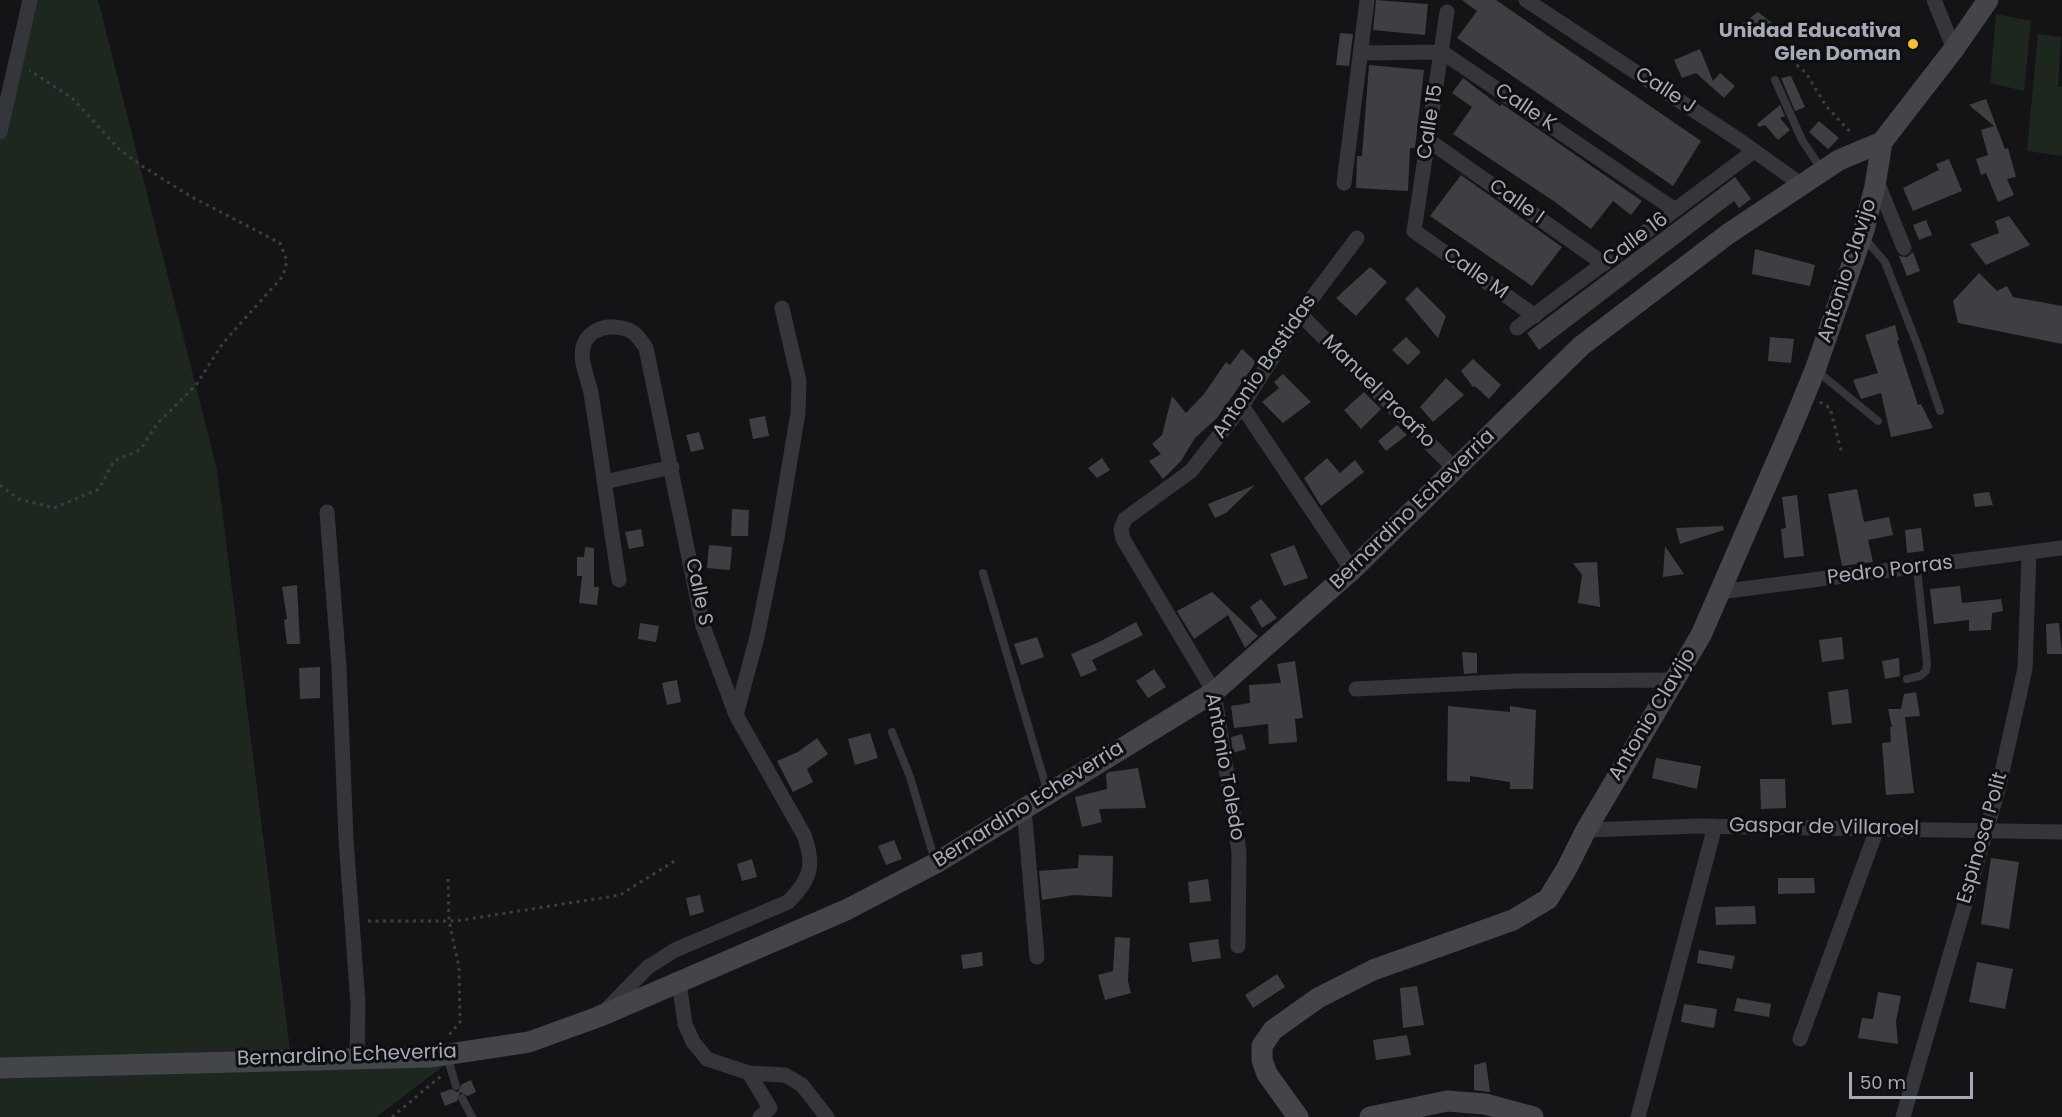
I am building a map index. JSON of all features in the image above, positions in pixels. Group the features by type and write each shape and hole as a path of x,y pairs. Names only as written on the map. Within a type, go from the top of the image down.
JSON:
{"street":[{"path":"0,132 30,0"},
{"name":"Calle J","path":"1526,0 1802,185"},
{"path":"1935,0 1954,49"},
{"path":"1874,146 1954,49 1988,0"},
{"path":"1344,183 1367,1"},
{"name":"Calle 15","path":"1414,231 1447,12"},
{"path":"1361,53 1442,52"},
{"name":"Calle K","path":"1442,52 1675,210"},
{"name":"Calle I","path":"1428,140 1604,264"},
{"name":"Bernardino Echeverria","path":"0,1068 442,1059 529,1042 598,1017 846,910 936,864 1214,692 1352,570 1581,346 1728,234 1839,160 1874,146"},
{"name":"Antonio Clavijo","path":"1298,1117 1267,1074 1262,1060 1262,1046 1274,1030 1318,998 1373,970 1513,920 1548,899 1567,868 1586,830 1701,635 1806,393 1862,235 1876,179 1874,146"},
{"name":"Calle 16","path":"1517,328 1754,151"},
{"path":"1876,179 1904,248"},
{"name":"Calle M","path":"1414,231 1535,316"},
{"name":"Antonio Bastidas","path":"1123,539 1121,529 1125,519 1191,471 1242,406 1300,314 1357,238"},
{"path":"736,715 757,637 777,538 798,413 799,381 782,308"},
{"name":"Manuel Proaño","path":"1300,314 1456,470"},
{"name":"Calle S","path":"598,1017 648,967 675,950 788,902 801,889 810,872 811,854 804,835 736,715 704,626 646,348 636,332 626,327 609,327 593,332 584,343 582,357 591,392 619,580"},
{"path":"1242,406 1352,570"},
{"path":"604,482 672,467"},
{"path":"327,512 339,667 351,921 358,1004 357,1059"},
{"name":"Antonio Toledo","path":"1123,539 1214,692 1239,851 1238,946"},
{"name":"Pedro Porras","path":"1719,592 2062,548"},
{"name":"Espinosa Polit","path":"1903,1117 1998,790 2025,669 2029,553"},
{"path":"1356,689 1515,681 1674,681"},
{"path":"1024,808 1037,957"},
{"path":"1638,1117 1715,826"},
{"name":"Gaspar de Villaroel","path":"1586,830 1715,826 2062,832"},
{"path":"1800,1039 1877,829"},
{"path":"679,982 685,1024 693,1042 707,1059 749,1073 784,1075 802,1085 827,1117"},
{"path":"749,1073 770,1114"},
{"path":"1370,1117 1447,1101 1485,1104 1533,1117"}],"lane":[{"path":"1774,80 1802,140 1823,171"},
{"path":"1862,235 1885,262 1923,359 1940,411"},
{"path":"1815,370 1878,421"},
{"path":"1907,679 1920,676 1926,671 1927,664 1917,568"},
{"path":"982,573 1048,793"},
{"path":"892,732 910,777 936,864"},
{"path":"442,1059 456,1086"},
{"path":"462,1098 472,1117"}],"path":[{"path":"1791,60 1806,73 1826,106 1874,146"},
{"path":"0,485 19,499 54,508 99,489 114,461 140,450 157,424 196,385 223,343 283,276 287,261 280,243 190,196 142,166 120,150 72,98 17,62"},
{"path":"1806,393 1830,408 1842,454"},
{"path":"351,921 449,921 620,895 676,860"},
{"path":"392,1117 442,1059 460,1022 459,967 449,921 448,879"}],"shaded area":[{"path":"28,0 98,0 217,470 291,1058 458,1055 376,1117 0,1117 0,129"},
{"path":"1996,14 2031,21 2024,91 1990,83"},
{"path":"2038,34 2061,37 2058,86 2062,87 2062,156 2027,151"}],"building":[{"path":"1376,0 1428,4 1425,35 1373,30"},
{"path":"1462,0 1496,0 1701,141 1673,186 1457,38 1477,11"},
{"path":"1758,12 1772,23 1755,39 1739,26"},
{"path":"1340,33 1353,34 1349,66 1336,65"},
{"path":"1700,49 1713,81 1720,73 1735,86 1724,98 1696,73 1682,78 1674,60"},
{"path":"1369,65 1424,70 1415,148 1410,148 1408,191 1356,188 1357,156 1362,156"},
{"path":"1791,76 1805,107 1795,111 1781,78"},
{"path":"1463,78 1500,106 1502,104 1642,201 1631,215 1613,201 1591,229 1555,202 1453,134 1472,107 1452,93"},
{"path":"1986,99 2005,149 2008,148 2016,177 2007,179 2014,195 1998,202 1986,173 1981,175 1976,159 1988,155 1981,130 1994,126 1969,105"},
{"path":"1780,105 1785,116 1780,118 1790,130 1778,140 1765,125 1759,127 1757,124"},
{"path":"1819,121 1839,138 1828,149 1809,132"},
{"path":"1949,159 1962,191 1913,211 1903,188 1939,170 1936,164"},
{"path":"1461,175 1562,247 1532,286 1430,216"},
{"path":"1735,177 1751,199 1739,208 1734,201 1539,350 1527,333"},
{"path":"2009,216 2030,245 1986,265 1970,244 1999,233 1995,221"},
{"path":"1926,220 1932,235 1919,240 1913,225"},
{"path":"1755,249 1815,265 1810,286 1752,274"},
{"path":"1913,252 1920,271 1907,276 1899,256 1907,257"},
{"path":"1370,267 1387,282 1356,316 1336,298"},
{"path":"1979,273 1997,291 2007,286 2013,297 2062,306 2062,344 1958,323 1953,301"},
{"path":"1417,287 1446,316 1438,338 1405,299"},
{"path":"1895,325 1899,340 1897,341 1918,405 1921,404 1933,428 1891,437 1881,393 1861,399 1853,380 1878,373 1865,335"},
{"path":"1406,337 1421,352 1408,365 1392,350"},
{"path":"1770,337 1794,339 1791,363 1768,361"},
{"path":"1242,349 1256,362 1217,418 1195,438 1181,461 1163,479 1149,461 1161,454 1152,444 1162,435 1172,396 1186,413 1204,394 1226,362 1230,365"},
{"path":"1473,359 1501,385 1489,399 1475,386 1473,387 1461,371"},
{"path":"1283,374 1311,402 1283,423 1262,402 1279,388 1274,382"},
{"path":"1446,378 1464,395 1433,422 1420,407"},
{"path":"1364,392 1381,409 1361,429 1344,410"},
{"path":"765,416 769,436 753,439 749,419"},
{"path":"1397,425 1407,435 1386,451 1378,441"},
{"path":"699,432 704,449 691,452 686,435"},
{"path":"1102,458 1110,470 1097,478 1088,468"},
{"path":"1327,458 1340,473 1355,460 1364,472 1321,506 1304,478"},
{"path":"1255,485 1226,513 1215,518 1208,504"},
{"path":"1857,489 1864,522 1889,517 1893,535 1868,540 1873,562 1842,566 1828,494"},
{"path":"1989,492 1993,505 1975,507 1973,494"},
{"path":"1797,495 1804,556 1784,558 1781,529 1786,528 1782,497"},
{"path":"732,509 749,510 748,536 731,536"},
{"path":"1723,526 1724,530 1680,544 1676,528"},
{"path":"1921,528 1924,551 1907,553 1905,530"},
{"path":"641,529 644,546 629,549 625,532"},
{"path":"709,545 732,547 730,570 707,568"},
{"path":"1294,545 1308,578 1284,586 1270,554"},
{"path":"1665,546 1684,574 1663,577"},
{"path":"585,547 594,548 594,587 599,587 597,605 579,603 582,576 577,576 577,557 584,557"},
{"path":"1597,562 1600,607 1578,603 1582,575 1573,563"},
{"path":"297,585 300,644 287,644 284,620 287,619 282,587"},
{"path":"1960,586 1962,603 2001,599 2003,611 1992,613 1991,630 1969,631 1969,620 1934,624 1930,589"},
{"path":"1212,592 1258,636 1245,648 1228,615 1194,639 1177,611"},
{"path":"1261,599 1277,618 1262,628 1250,607"},
{"path":"1136,622 1143,635 1092,660 1097,670 1081,677 1071,654"},
{"path":"640,623 659,626 656,642 638,639"},
{"path":"2059,623 2062,654 2047,654 2046,624"},
{"path":"1037,637 1044,657 1021,665 1014,644"},
{"path":"1842,637 1844,659 1822,662 1819,640"},
{"path":"1462,652 1477,653 1477,673 1464,674"},
{"path":"1899,658 1900,676 1885,679 1882,661"},
{"path":"1295,661 1303,718 1295,719 1297,742 1269,744 1268,724 1234,728 1231,706 1250,703 1249,685 1281,683 1277,664"},
{"path":"320,667 320,698 300,699 299,668"},
{"path":"1154,669 1166,687 1148,698 1136,681"},
{"path":"677,680 681,702 667,705 662,683"},
{"path":"1848,689 1852,723 1832,725 1828,692"},
{"path":"1916,692 1920,716 1905,717 1914,793 1886,795 1882,743 1891,742 1890,727 1892,727 1888,709 1901,709 1904,694"},
{"path":"1448,706 1510,712 1510,706 1536,710 1533,789 1510,789 1510,782 1470,776 1470,782 1447,781"},
{"path":"870,733 878,758 855,765 848,739"},
{"path":"1242,734 1246,749 1233,753 1231,737"},
{"path":"817,738 828,754 807,769 813,782 793,792 777,761 798,752"},
{"path":"1656,758 1701,766 1697,789 1652,778"},
{"path":"1138,768 1146,808 1099,809 1102,822 1082,827 1075,797 1107,789 1106,774 1109,772"},
{"path":"1760,779 1785,779 1786,808 1761,809"},
{"path":"894,840 902,859 886,865 878,846"},
{"path":"1079,855 1113,856 1112,897 1074,895 1042,900 1039,871 1078,868"},
{"path":"1991,858 2019,862 2009,929 1981,924"},
{"path":"752,859 757,877 742,881 737,864"},
{"path":"1778,878 1814,878 1815,893 1778,894"},
{"path":"1208,879 1211,901 1190,903 1188,882"},
{"path":"700,895 704,912 690,916 686,898"},
{"path":"1755,906 1756,924 1716,925 1715,907"},
{"path":"1115,937 1130,938 1128,981 1131,993 1105,1000 1098,975 1113,971"},
{"path":"1218,939 1221,958 1192,962 1189,943"},
{"path":"1699,950 1735,956 1732,969 1697,963"},
{"path":"982,952 983,966 963,969 961,955"},
{"path":"1977,962 2013,969 2005,1009 1969,1002"},
{"path":"1277,974 1285,987 1253,1008 1245,995"},
{"path":"1417,986 1424,1025 1403,1028 1400,988"},
{"path":"1878,992 1901,996 1896,1021 1898,1044 1858,1038 1862,1018 1873,1019"},
{"path":"1737,998 1771,1004 1769,1017 1734,1011"},
{"path":"1684,1004 1717,1009 1714,1028 1681,1022"},
{"path":"1407,1035 1411,1055 1376,1060 1373,1040"},
{"path":"1486,1062 1490,1092 1474,1090 1474,1065"},
{"path":"471,1080 476,1092 468,1096 460,1092 457,1101 445,1106 440,1093 451,1089 458,1092 462,1084"}],"place":[{"name":"Unidad Educativa Glen Doman","path":"1913,44"}]}
